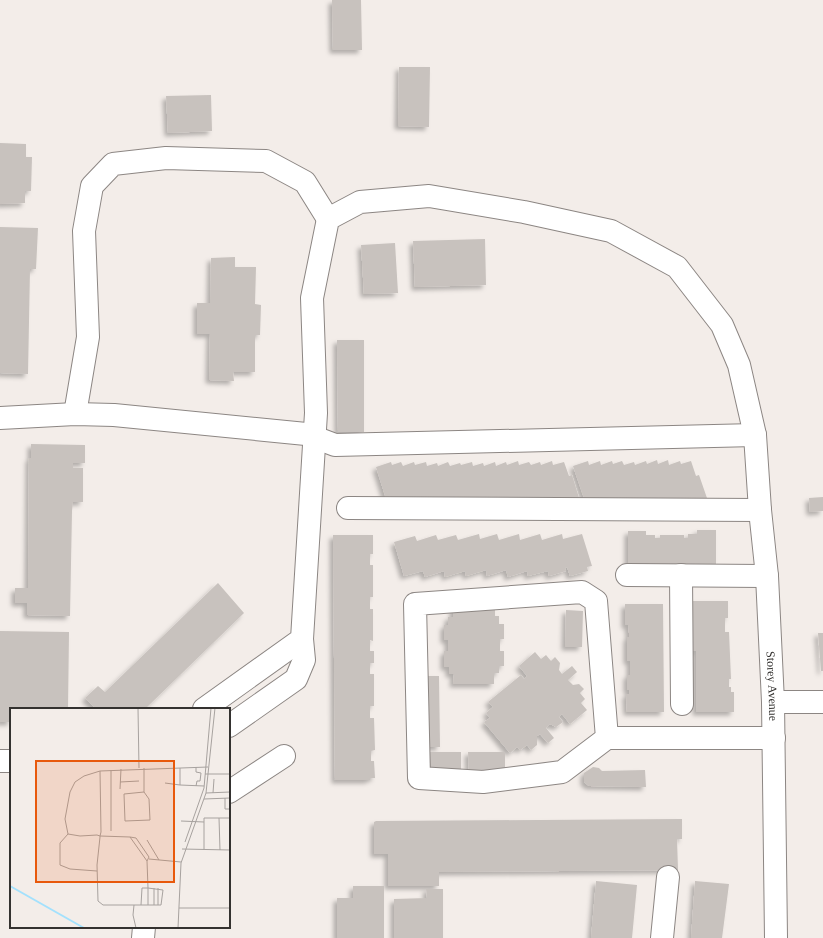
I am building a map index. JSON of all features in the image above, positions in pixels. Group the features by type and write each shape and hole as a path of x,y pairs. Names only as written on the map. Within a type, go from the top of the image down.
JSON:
{"street":[{"path":"75,414 88,338 84,231 92,186 113,164 166,158 266,161 305,182 328,219 312,298 316,413 313,437 302,639 304,660 296,679 230,725"},
{"name":"Storey Avenue","path":"328,219 360,202 429,196 524,212 611,231 678,267 722,326 739,365 755,435 760,510 767,576 773,702 776,938"},
{"path":"0,418 75,414 122,416 306,434 335,445 755,435"},
{"path":"348,508 760,510"},
{"path":"627,574 767,576"},
{"path":"681,575 682,704"},
{"path":"607,738 596,601 582,592 415,604 419,778 482,782 562,772 607,738 774,738"},
{"path":"205,708 302,639"},
{"path":"773,702 823,702"},
{"path":"230,791 284,756"},
{"path":"662,938 668,877"},
{"path":"143,938 144,928"}],"building":[{"path":"332,0 361,0 362,50 333,50"},
{"path":"399,67 430,67 429,127 398,126"},
{"path":"211,95 212,131 168,133 166,96"},
{"path":"0,143 26,144 26,157 32,157 31,191 25,191 25,203 0,204"},
{"path":"0,227 38,228 36,269 30,269 28,374 0,373"},
{"path":"485,239 486,285 415,287 413,241"},
{"path":"395,243 398,293 364,294 361,245"},
{"path":"235,257 235,267 256,267 255,304 261,305 260,335 255,335 255,372 233,372 234,381 209,380 210,334 197,334 197,303 210,303 211,258"},
{"path":"337,340 364,340 364,432 338,432"},
{"path":"31,444 85,445 85,463 73,463 73,468 83,468 83,502 73,502 70,616 27,615 27,603 15,603 15,588 28,588 29,458 31,458"},
{"path":"657,460 658,464 668,460 669,465 680,461 681,464 691,461 696,476 699,475 708,501 586,504 573,466 588,461 589,465 600,461 601,465 612,461 613,464 622,461 624,465 634,462 635,465 646,461 647,464"},
{"path":"518,461 519,465 529,462 531,465 540,462 541,465 552,461 553,465 564,462 569,476 572,475 580,501 388,505 376,467 391,462 392,465 401,462 403,466 414,462 415,465 426,462 427,466 437,463 438,466 448,462 450,466 472,462 473,466 483,463 484,466 495,462 496,466 506,462 507,465"},
{"path":"823,497 823,511 810,512 809,498"},
{"path":"697,530 716,530 716,569 628,568 628,531 646,531 646,535 655,535 655,538 660,538 660,535 684,535 684,538 688,538 688,534 697,534"},
{"path":"479,534 480,539 497,534 499,540 519,534 520,540 540,534 542,540 562,534 563,539 582,534 592,566 587,567 588,571 570,576 567,567 565,568 566,571 549,576 548,571 528,576 527,571 508,577 506,570 487,576 486,570 466,576 465,571 445,577 444,571 425,577 423,571 404,576 394,542 415,536 417,541 436,535 438,540 456,535 458,540"},
{"path":"333,535 373,535 373,554 370,554 370,565 373,565 373,597 370,597 370,609 373,609 373,641 370,640 370,651 374,651 374,663 370,663 370,674 374,674 374,706 370,706 370,718 374,718 375,750 371,751 371,761 374,761 375,778 370,778 370,780 335,780"},
{"path":"218,583 244,613 146,708 95,708 85,698 98,686 105,692"},
{"path":"690,601 728,601 728,618 725,618 725,632 729,632 731,679 729,679 729,687 731,687 731,692 734,692 734,712 696,712 696,651 690,651"},
{"path":"625,604 663,604 664,712 627,712 626,694 629,694 629,690 627,690 627,675 630,675 630,661 627,661 627,637 629,637 629,633 628,625 625,625"},
{"path":"453,606 495,606 495,616 499,616 499,624 504,624 504,639 500,639 500,651 504,651 504,666 499,666 499,673 494,673 494,684 453,684 454,674 449,674 449,667 444,667 444,651 448,651 448,640 444,640 444,625 448,625 448,617 453,617"},
{"path":"566,610 583,611 582,647 565,647"},
{"path":"0,631 69,632 68,708 10,708 10,722 0,722"},
{"path":"818,633 823,633 823,671 821,671"},
{"path":"535,652 541,659 546,655 551,661 555,657 560,663 559,670 562,674 572,666 577,672 568,680 573,685 579,684 584,689 580,693 585,699 581,703 587,710 570,724 562,714 559,717 563,722 556,727 550,724 546,728 554,738 548,743 540,734 537,736 537,745 531,750 527,745 520,750 517,747 510,753 484,722 490,718 486,713 493,707 488,702 521,675 524,679 527,676 519,666"},
{"path":"421,676 439,676 440,747 422,747"},
{"path":"424,752 461,752 461,772 424,772"},
{"path":"468,752 505,752 505,771 469,772"},
{"path":"593,767 599,768 602,771 645,770 646,787 589,786 584,782 584,773"},
{"path":"682,819 682,839 677,839 678,870 439,872 439,886 388,886 388,854 374,854 374,822 376,821"},
{"path":"596,881 637,885 632,938 591,938"},
{"path":"695,881 729,884 722,938 691,938"},
{"path":"353,886 384,886 384,938 337,938 337,898 353,898"},
{"path":"426,889 443,889 443,938 394,938 394,899 427,898"}]}
